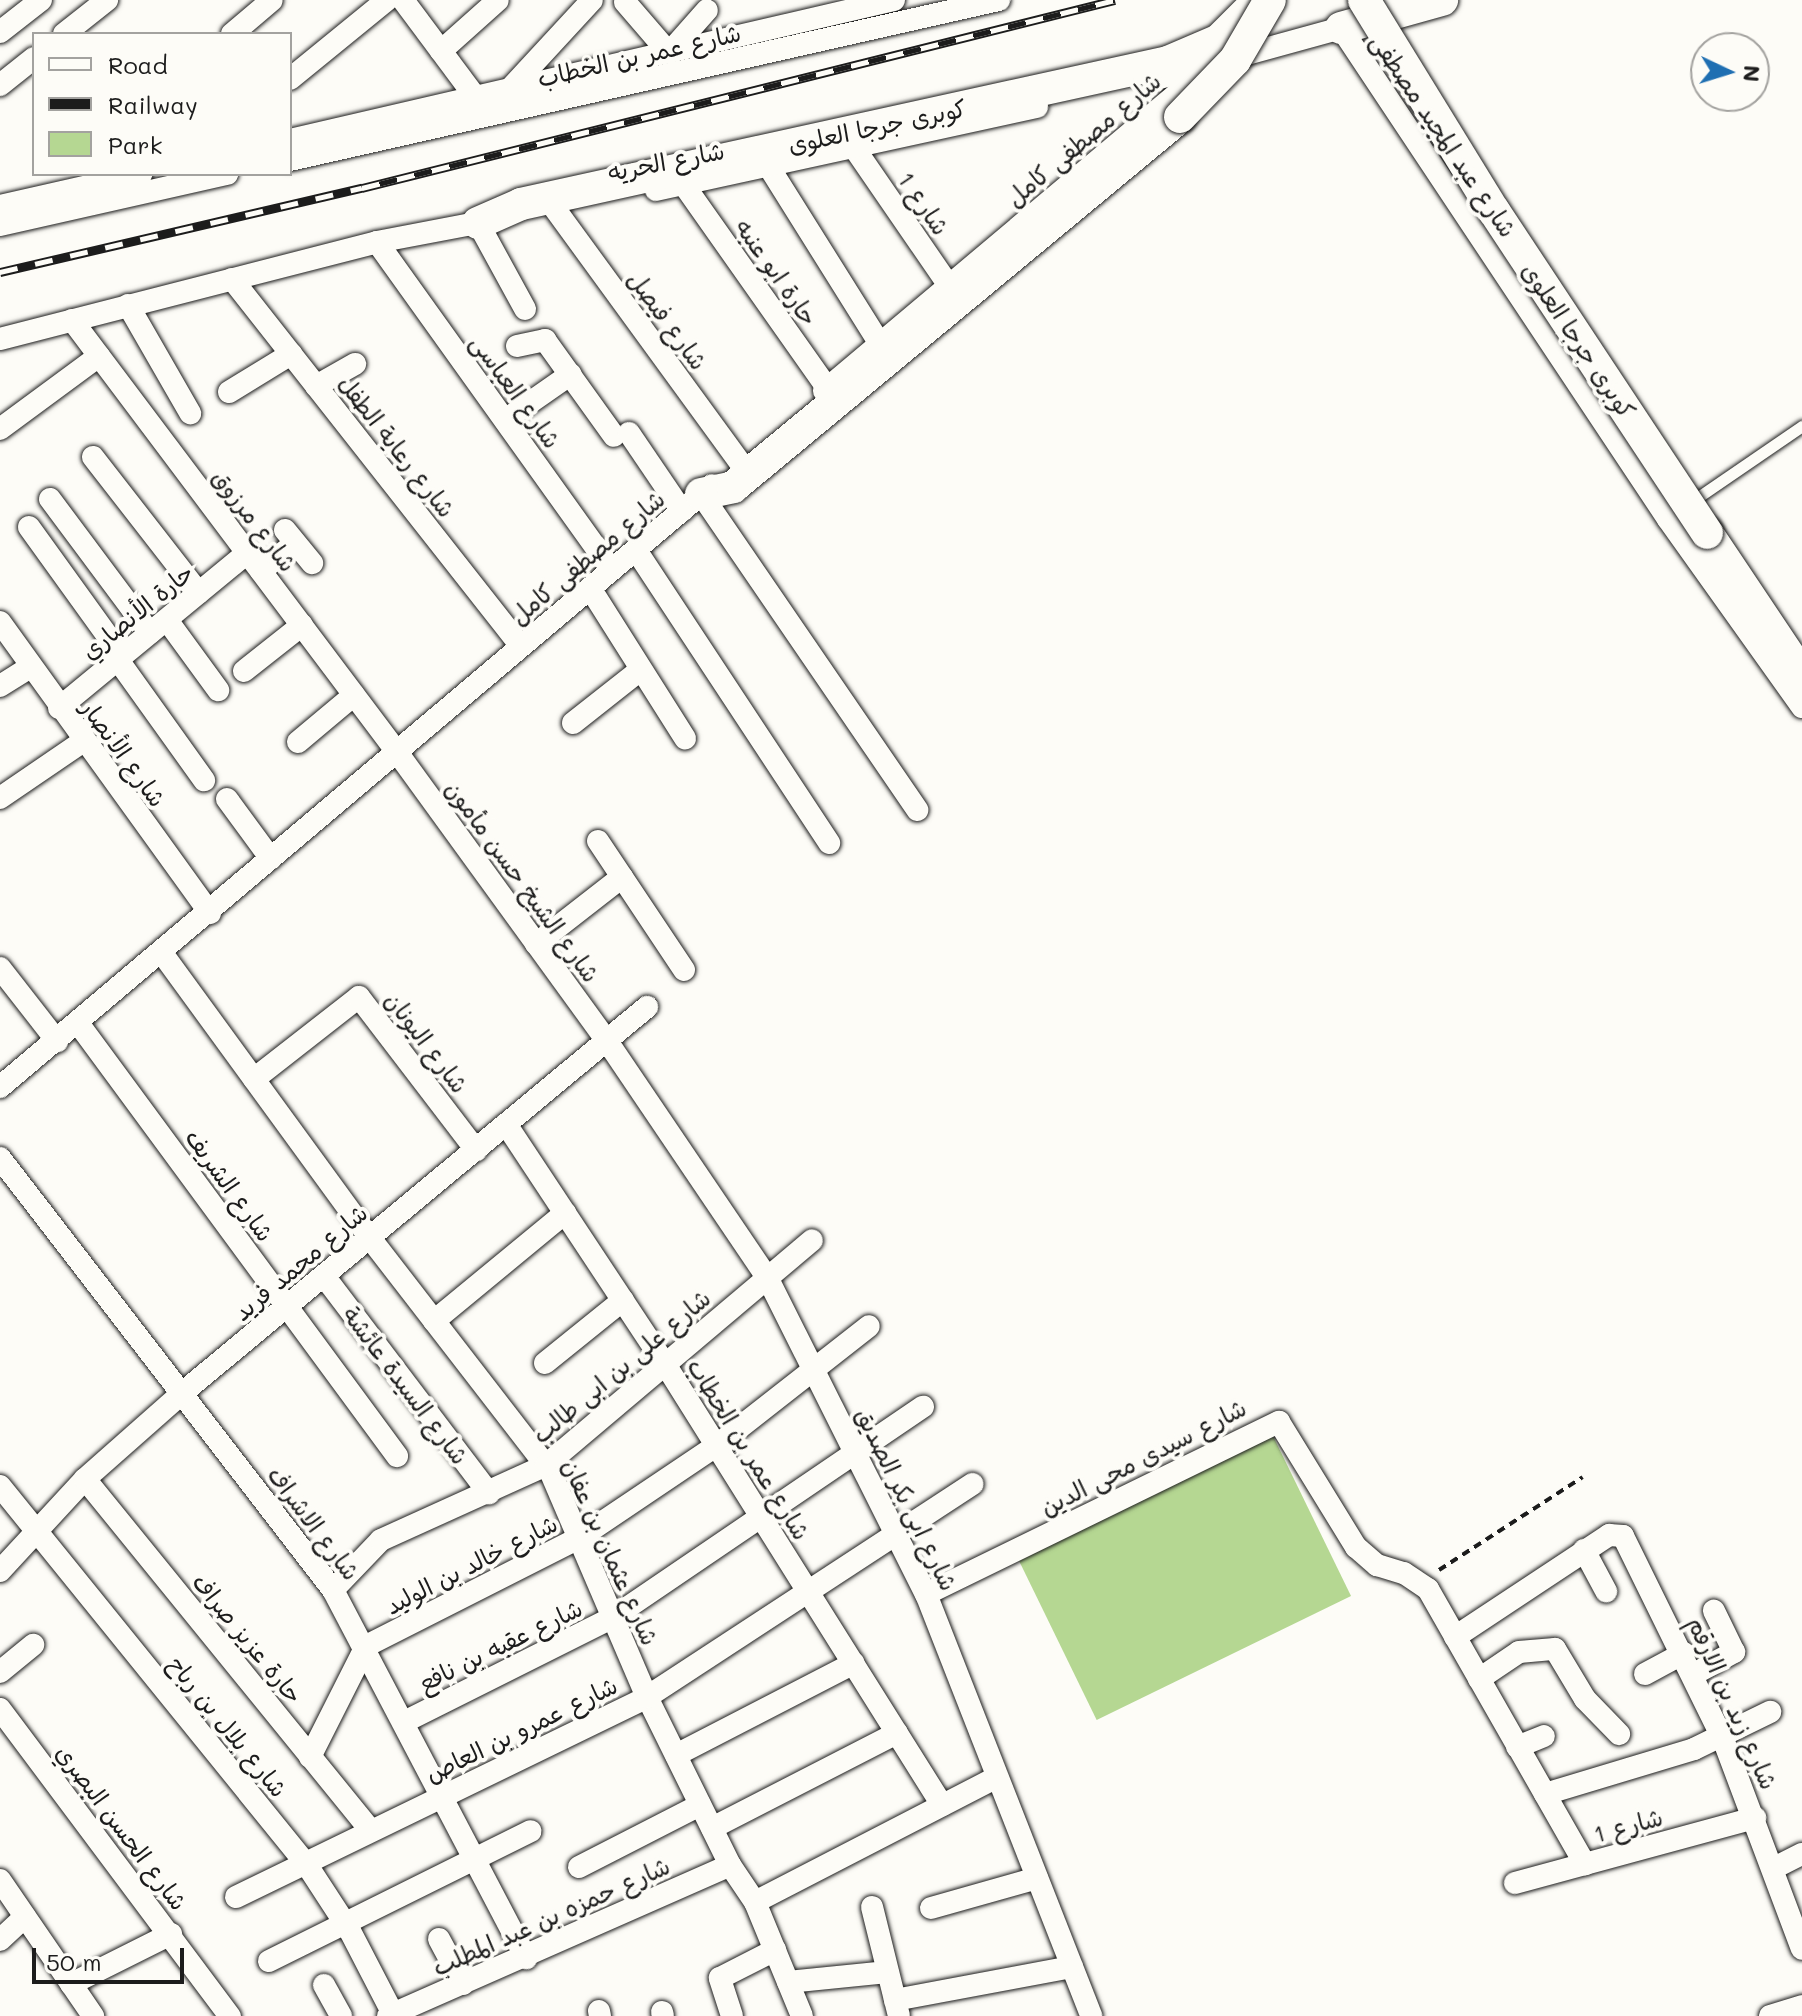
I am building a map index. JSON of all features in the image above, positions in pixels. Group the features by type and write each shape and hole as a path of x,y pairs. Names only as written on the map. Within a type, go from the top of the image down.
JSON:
{"street":[{"path":"0,32 41,0"},
{"path":"67,32 107,0"},
{"path":"234,32 272,0"},
{"path":"292,77 387,0"},
{"path":"403,0 476,98"},
{"path":"441,51 498,0"},
{"path":"509,90 592,0"},
{"name":"شارع عمر بن الخطاب","path":"292,140 894,0"},
{"name":"شارع عمر بن الخطاب","path":"292,160 999,0"},
{"name":"كوبرى جرجا العلوى","path":"478,223 521,204 1168,62 1219,40 1259,0"},
{"path":"692,502 733,487 1180,117 1235,60 1270,0"},
{"name":"كوبرى جرجا العلوى","path":"1364,0 1494,211 1802,675"},
{"path":"1341,28 1442,0"},
{"path":"625,2 669,53 707,10"},
{"name":"شارع الحريه","path":"0,339 377,242 684,185 855,149 1208,67 1341,28"},
{"name":"شارع عبد المجيد مصطفى","path":"1341,28 1668,519 1802,707"},
{"path":"0,85 32,60"},
{"name":"شارع مصطفى كامل","path":"0,1087 210,913 521,646 1208,67"},
{"name":"شارع 1","path":"855,149 949,286"},
{"path":"769,167 880,344"},
{"path":"52,194 72,176"},
{"path":"0,206 132,176"},
{"path":"0,225 218,176"},
{"name":"حارة ابو عنبه","path":"684,185 827,388"},
{"name":"شارع فيصل","path":"555,209 740,463"},
{"path":"478,223 525,309"},
{"name":"شارع العباسى","path":"377,242 612,570"},
{"name":"شارع رعاية الطفل","path":"232,279 521,646"},
{"path":"128,305 190,413"},
{"name":"شارع مرزوق","path":"72,320 397,752"},
{"path":"517,346 545,340 622,434 692,502 917,810"},
{"path":"229,392 291,354"},
{"path":"0,429 99,356"},
{"path":"316,386 355,364"},
{"path":"505,420 571,374"},
{"path":"93,457 199,593"},
{"path":"50,499 158,626 218,690"},
{"path":"577,521 595,506"},
{"path":"29,527 204,780"},
{"name":"حارة الأنصاري","path":"59,708 199,593 254,562 290,537 312,563"},
{"path":"636,550 829,843"},
{"path":"590,588 685,738"},
{"name":"شارع الأنصار","path":"0,622 82,742 210,913"},
{"path":"244,671 302,625"},
{"path":"0,686 30,667"},
{"path":"573,723 640,670"},
{"path":"298,742 354,695"},
{"path":"0,798 82,742"},
{"name":"شارع الشيخ حسن مأمون","path":"397,752 607,1041"},
{"path":"227,799 271,859"},
{"path":"598,841 684,970"},
{"path":"536,944 622,877"},
{"name":"شارع عثمان بن عفان","path":"162,953 370,1238 546,1465 647,1697 730,1865 755,1902 802,2016"},
{"path":"0,968 57,1041"},
{"name":"شارع اليونان","path":"254,1079 359,997 476,1150"},
{"name":"شارع محمد فريد","path":"0,1571 85,1479 181,1394 647,1007"},
{"name":"شارع الشريف","path":"78,1023 397,1456"},
{"name":"شارع ابى بكر الصديق","path":"607,1041 767,1277 926,1594 1091,2016"},
{"name":"شارع عمر بن الخطاب","path":"506,1124 665,1364 942,1805"},
{"name":"شارع الاشراف","path":"0,1158 333,1590 406,1721 526,1958"},
{"path":"434,1321 565,1213"},
{"name":"شارع على بن ابى طالب","path":"333,1590 381,1540 546,1465 812,1240"},
{"name":"شارع السيدة عائشة","path":"324,1276 489,1493"},
{"path":"545,1363 623,1300"},
{"name":"شارع خالد بن الوليد","path":"366,1646 579,1538 716,1446 869,1326"},
{"name":"شارع عقبه بن نافع","path":"406,1721 612,1618 923,1407"},
{"name":"شارع سيدى محى الدين","path":"926,1594 1274,1421 1287,1428 1356,1547 1377,1565 1420,1582"},
{"name":"حارة عزيز صراف","path":"85,1479 370,1830"},
{"name":"شارع عمرو بن العاص","path":"236,1897 647,1697 973,1484"},
{"name":"شارع بلال بن رباح","path":"0,1486 305,1862 345,1923 390,2015"},
{"name":"شارع زيد بن الارقم","path":"1584,1550 1616,1533 1629,1541 1723,1739 1802,1949"},
{"path":"1455,1637 1584,1550 1606,1591"},
{"path":"1420,1582 1455,1637 1585,1864"},
{"path":"1694,1674 1734,1652 1714,1611"},
{"path":"0,1672 33,1645"},
{"path":"310,1757 366,1646"},
{"path":"1479,1679 1519,1652 1533,1655 1552,1648 1585,1699 1619,1734"},
{"path":"1645,1674 1684,1653"},
{"path":"676,1755 854,1663"},
{"name":"شارع الحسن البصري","path":"0,1709 230,2016"},
{"path":"1545,1794 1723,1739 1770,1712"},
{"path":"712,1828 897,1733"},
{"path":"1517,1747 1544,1736"},
{"path":"755,1902 997,1777"},
{"path":"579,1867 700,1805"},
{"name":"شارع 1","path":"1515,1883 1755,1818"},
{"path":"269,1961 531,1831"},
{"path":"1774,1868 1802,1854"},
{"name":"شارع حمزه بن عبد المطلب","path":"390,2015 526,1958 730,1865"},
{"path":"931,1908 1037,1878"},
{"path":"0,1880 93,2016"},
{"path":"872,1907 897,2008 1072,1967"},
{"path":"0,1940 25,1917"},
{"path":"71,1984 171,1934"},
{"path":"439,1939 463,1984"},
{"path":"732,2016 720,1978 775,1950"},
{"path":"788,1982 888,1972"},
{"path":"324,1985 341,2016"},
{"path":"1770,2016 1802,2006"}],"lane":[{"path":"1668,519 1802,426"}],"path":[{"path":"1420,1582 1583,1477"}],"green space":[{"path":"1273,1436 1351,1596 1097,1720 1019,1560"}],"railway":[{"path":"0,272 362,188 1115,0"}]}
